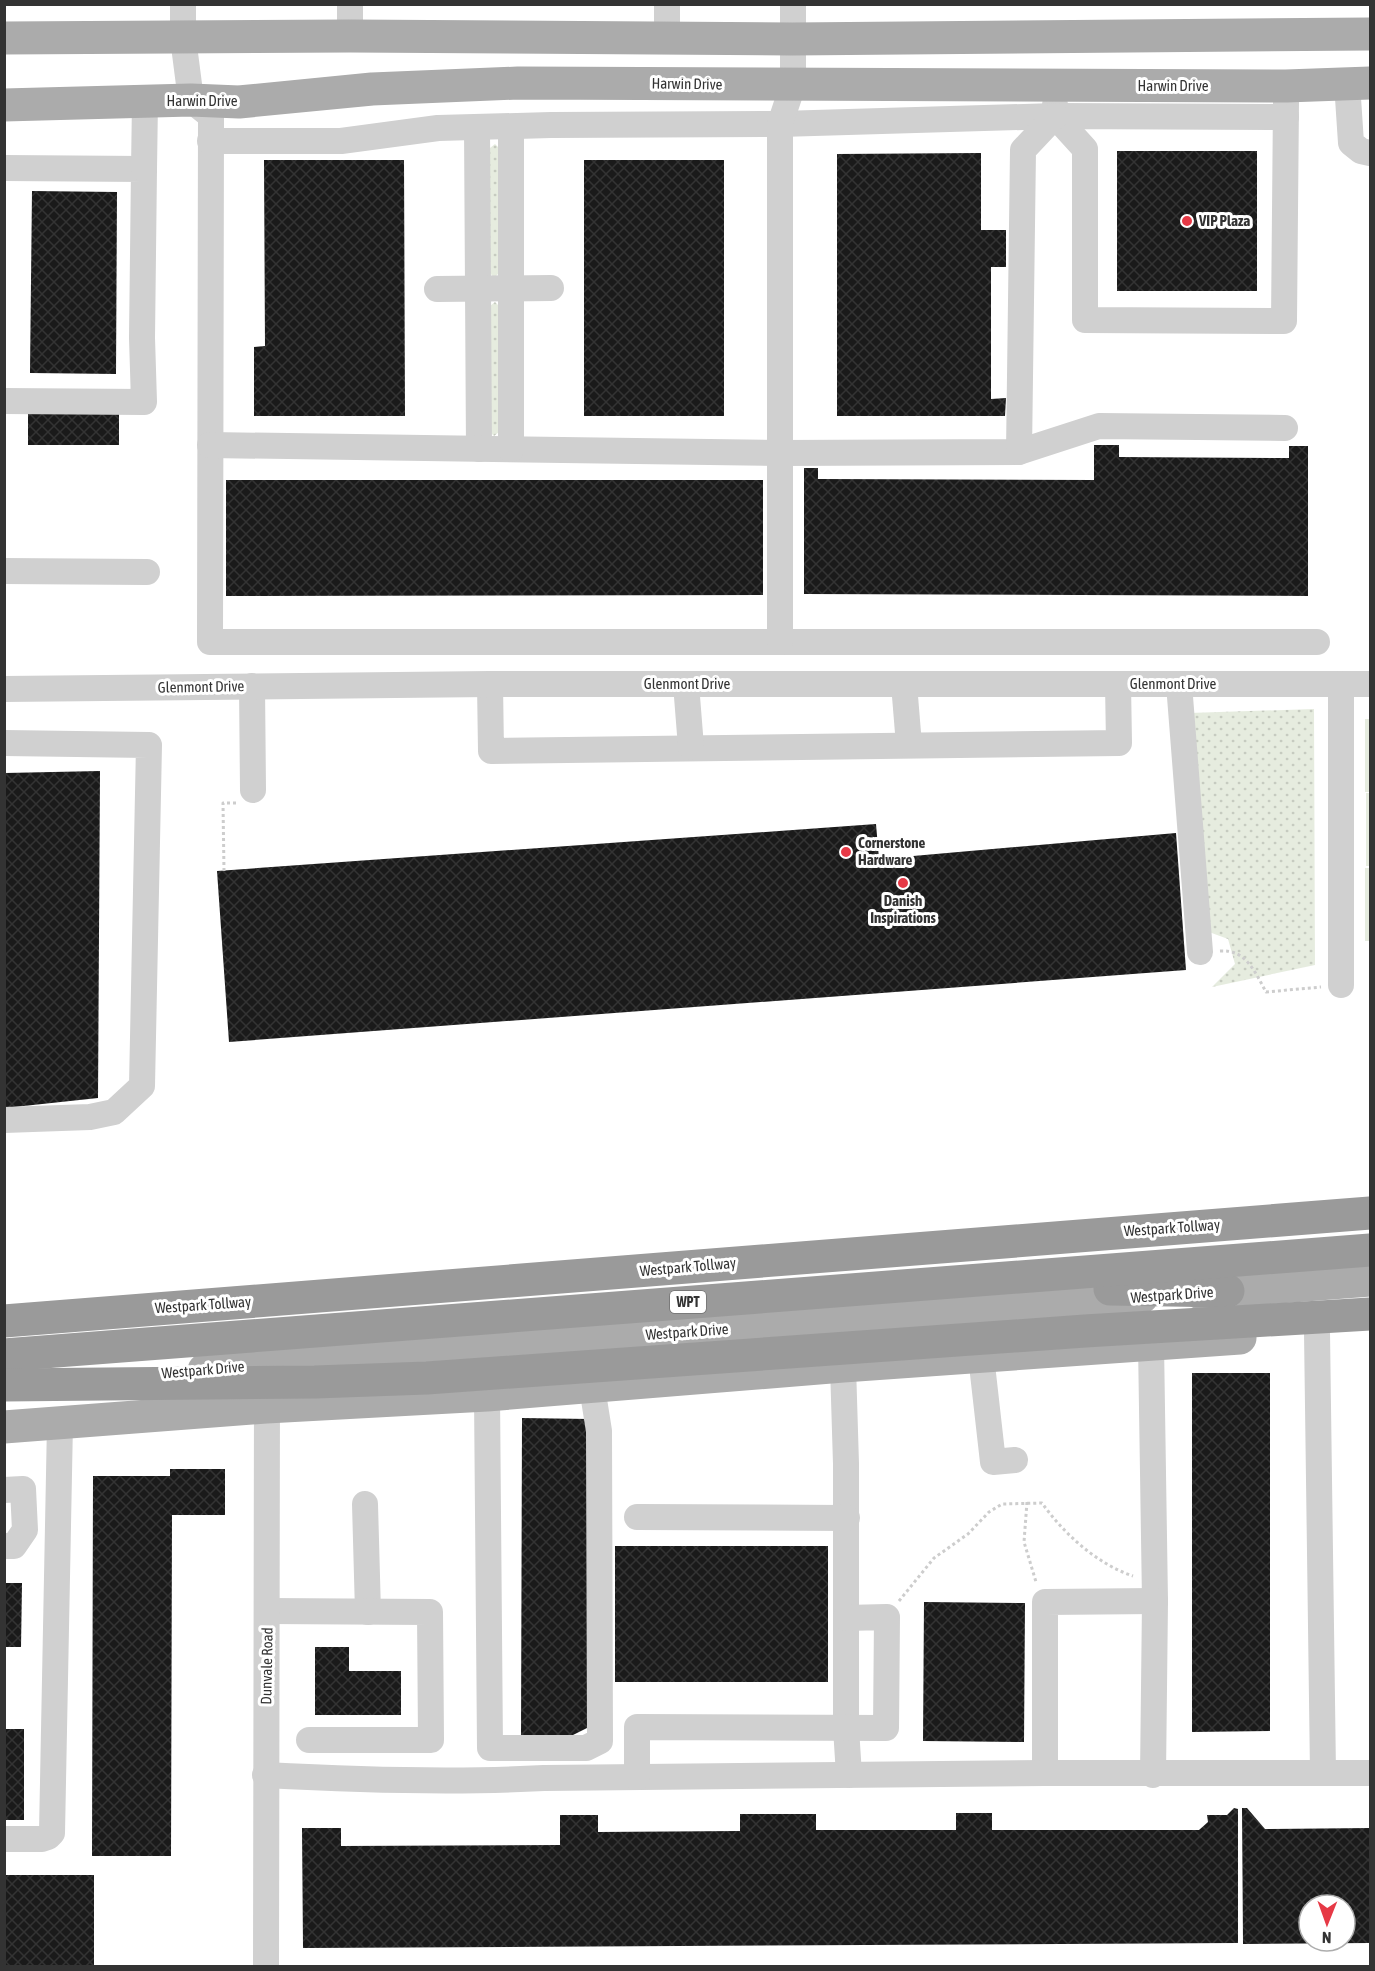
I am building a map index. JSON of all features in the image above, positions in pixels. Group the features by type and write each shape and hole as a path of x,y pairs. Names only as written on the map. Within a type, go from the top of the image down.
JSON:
{"highway":[{"name":"Westpark Tollway","path":"4,1321 527,1281 980,1242 1371,1213"},
{"name":"WPT","path":"4,1355 1371,1250"},
{"path":"527,1281 1228,1291"},
{"path":"4,1386 315,1382 427,1378 1085,1331 1371,1314"}],"main road":[{"path":"4,38 183,38 350,20 667,38 1360,34 1359,83"},
{"name":"Harwin Drive","path":"4,105 191,100 239,102 372,89 488,83 793,85 1055,101 1286,101 1359,83"},
{"name":"Westpark Drive","path":"4,1386 1371,1280"},
{"path":"4,1427 267,1407 487,1395 843,1366 1371,1328"}],"street":[{"path":"183,4 183,38 191,100 211,116 210,642 1317,642"},
{"path":"667,4 667,38"},
{"path":"780,642 780,124 793,85 793,4"},
{"path":"1359,83 1352,143 1360,151 1371,153"},
{"path":"4,401 144,402 142,338 145,101"},
{"path":"210,141 341,141 438,128 780,124 1055,101"},
{"path":"1055,101 1085,150 1085,320 1284,321 1286,101"},
{"path":"1019,452 1023,150 1055,101"},
{"path":"477,127 479,449"},
{"path":"511,127 511,449"},
{"path":"4,168 144,169"},
{"path":"437,289 551,288"},
{"path":"210,445 780,453 1019,452 1099,426 1285,428"},
{"path":"4,571 147,572"},
{"path":"489,684 490,751 1119,743 1118,684"},
{"name":"Glenmont Drive","path":"4,689 489,684 1371,684"},
{"path":"686,684 691,747"},
{"path":"904,684 909,745"},
{"path":"1179,684 1200,952"},
{"path":"1341,684 1341,985"},
{"path":"252,686 253,790"},
{"path":"4,743 149,745 142,1086 114,1112 90,1117 4,1120"},
{"path":"1317,1332 1323,1773"},
{"path":"1151,1344 1155,1593 1154,1774"},
{"path":"981,1356 993,1462 1015,1460"},
{"name":"Dunvale Road","path":"266,1966 267,1365"},
{"path":"843,1366 846,1728 849,1775"},
{"path":"487,1395 490,1748 586,1748 600,1741 599,1431 592,1387"},
{"path":"4,1839 42,1839 48,1838 52,1833 60,1423"},
{"path":"4,1491 23,1489 25,1530 14,1545 4,1546"},
{"path":"365,1504 368,1612"},
{"path":"637,1517 846,1518"},
{"path":"1045,1773 1045,1602 1155,1593"},
{"path":"267,1611 430,1612 431,1740 309,1740"},
{"path":"637,1777 637,1727 886,1728 887,1617 846,1618"},
{"path":"266,1775 372,1780 482,1781 1045,1773 1371,1773"}],"path":[{"path":"224,871 223,803 253,803 253,790"},
{"path":"1200,952 1232,950 1249,963 1266,992 1341,985"},
{"path":"1027,1502 1024,1542 1036,1589 1045,1602"},
{"path":"887,1617 934,1558 968,1534 988,1512 1002,1504 1042,1503 1056,1521 1089,1552 1155,1593"}],"shaded area":[{"path":"495,144 499,148 499,273 494,278 490,273 490,148"},
{"path":"495,302 499,306 499,432 494,436 490,432 490,306"},
{"path":"1314,709 1315,965 1212,987 1235,964 1228,939 1209,932 1189,713"},
{"path":"1365,719 1370,719 1370,792 1365,792"},
{"path":"1366,793 1370,793 1370,866 1366,866"},
{"path":"1365,868 1370,868 1370,941 1365,941"}],"building":[{"name":"VIP Plaza","path":"1117,151 1257,151 1257,291 1117,291"},
{"path":"981,153 981,230 1006,230 1006,267 991,267 991,399 1006,398 1005,416 837,416 837,154"},
{"path":"264,160 404,160 405,416 254,416 254,347 265,346"},
{"path":"584,160 724,160 724,416 584,416"},
{"path":"32,191 117,192 116,374 30,373"},
{"path":"28,410 119,410 119,445 28,445"},
{"path":"1094,445 1119,445 1119,457 1289,458 1289,446 1308,446 1308,596 804,594 804,468 818,468 818,479 1094,480"},
{"path":"226,480 763,480 763,595 226,596"},
{"path":"100,771 98,1098 5,1108 5,773"},
{"path":"876,824 879,859 1176,833 1186,970 229,1042 217,871"},
{"path":"1192,1373 1270,1373 1270,1731 1192,1732"},
{"path":"522,1418 589,1419 587,1728 565,1739 521,1739"},
{"path":"170,1469 225,1469 225,1515 172,1515 171,1856 92,1856 93,1476 170,1476"},
{"path":"615,1546 828,1546 828,1682 615,1682"},
{"path":"4,1583 22,1583 21,1647 4,1647"},
{"path":"924,1602 1025,1603 1024,1742 923,1741"},
{"path":"315,1647 349,1647 349,1671 401,1671 401,1715 315,1715"},
{"path":"4,1729 24,1729 24,1820 4,1820"},
{"path":"1234,1808 1238,1809 1238,1943 303,1948 302,1828 341,1828 341,1846 560,1845 560,1815 598,1815 598,1832 740,1831 740,1814 816,1814 816,1830 956,1830 956,1813 992,1813 992,1830 1199,1830 1208,1822 1207,1815 1227,1815"},
{"path":"1242,1808 1247,1808 1265,1829 1370,1828 1370,1943 1357,1943 1357,1893 1297,1893 1297,1944 1243,1944"},
{"path":"4,1875 94,1875 94,1966 4,1966"}],"place":[{"name":"VIP Plaza","path":"1187,221"},
{"name":"Cornerstone Hardware","path":"846,852"},
{"name":"Danish Inspirations","path":"903,883"}]}
